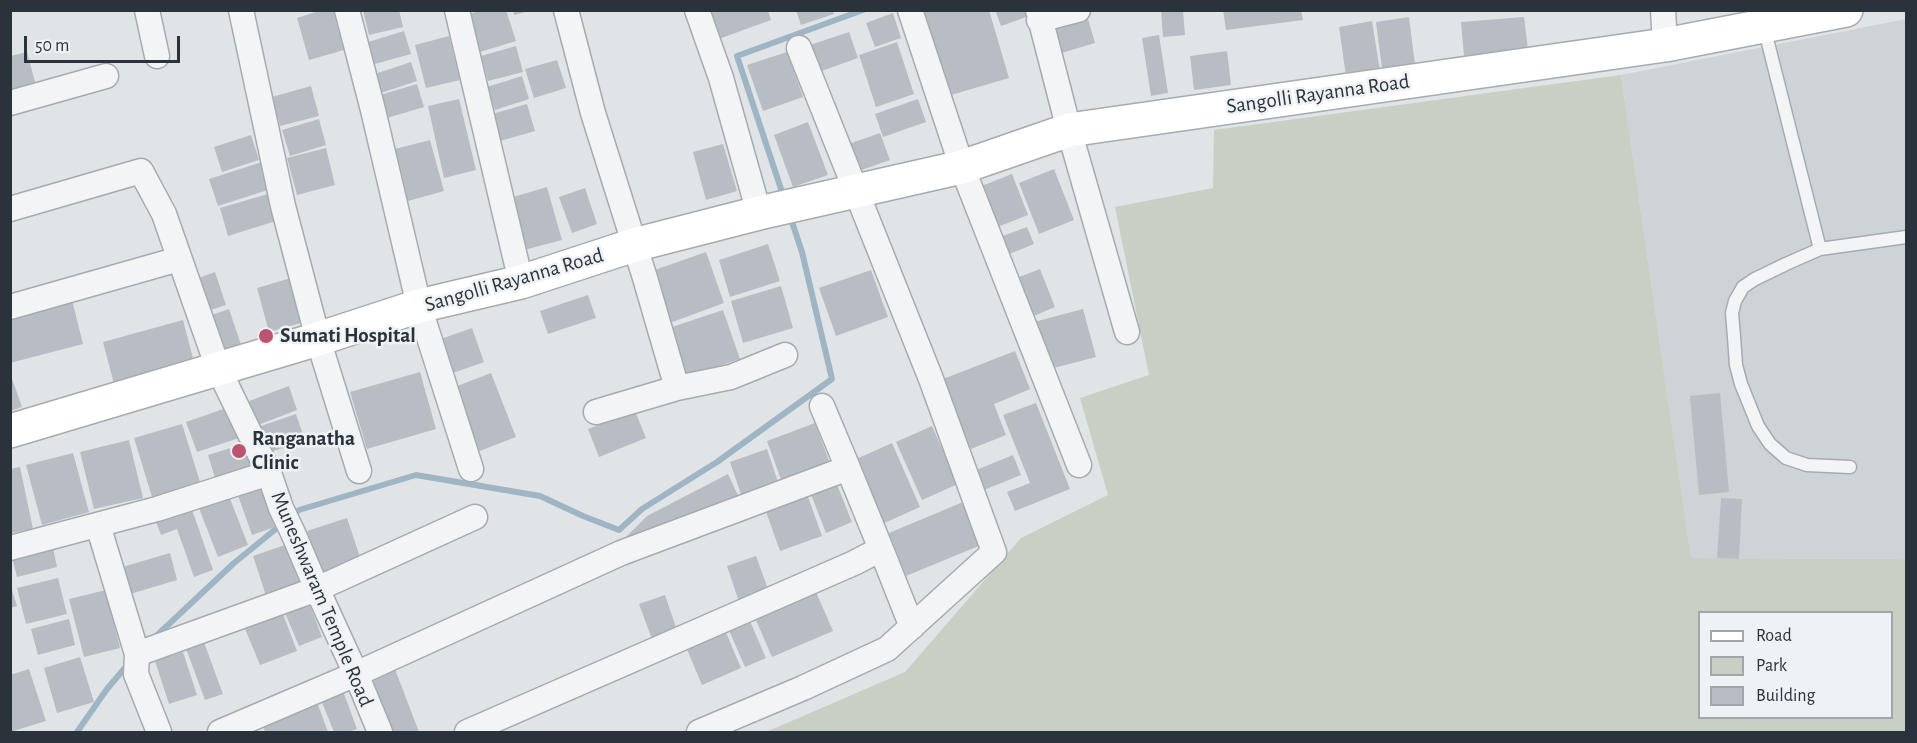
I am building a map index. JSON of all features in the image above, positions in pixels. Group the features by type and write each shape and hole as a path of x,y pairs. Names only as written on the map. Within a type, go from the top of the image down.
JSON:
{"street":[{"path":"147,10 156,56"},
{"path":"241,10 283,206 318,339 359,471"},
{"path":"347,10 419,306 471,469"},
{"path":"457,10 522,282"},
{"path":"566,10 593,113 677,388"},
{"path":"697,10 721,78 778,209"},
{"path":"910,10 962,167 1080,465"},
{"path":"1078,10 1039,15 1068,130 1127,332"},
{"path":"1663,10 1665,45"},
{"name":"Sangolli Rayanna Road","path":"10,431 318,339 419,306 522,282 634,245 962,167 1068,130 1665,45 1846,10"},
{"path":"699,732 887,649 994,552 931,379 799,48"},
{"path":"10,103 106,76"},
{"name":"Muneshwaram Temple Road","path":"10,209 141,171 164,214 218,368 269,473 281,508 380,732"},
{"path":"10,307 179,259"},
{"path":"596,412 677,388 731,377 785,355"},
{"path":"822,406 912,627"},
{"path":"220,732 356,674 621,553 848,468"},
{"path":"10,548 157,509 269,473"},
{"path":"137,654 317,589 475,517"},
{"path":"98,525 137,654 136,674 159,732"},
{"path":"467,732 854,563 880,549"}],"lane":[{"path":"1763,25 1820,249"},
{"path":"1850,467 1807,465 1786,458 1770,444 1758,426 1747,401 1736,365 1732,313 1735,301 1743,287 1771,271 1820,249 1906,237"}],"shaded area":[{"path":"1906,19 1906,559 1691,558 1621,75"}],"green space":[{"path":"1621,75 1691,558 1906,559 1906,732 766,732 905,672 1021,538 1108,495 1080,398 1149,375 1115,207 1213,188 1214,130"}],"building":[{"path":"322,10 333,10 344,50 309,60 297,18"},
{"path":"363,10 399,10 403,27 369,35"},
{"path":"482,10 506,10 516,41 480,52 469,14"},
{"path":"513,10 529,10 529,11 514,15"},
{"path":"706,10 768,10 771,20 716,40"},
{"path":"796,10 833,10 834,14 801,25"},
{"path":"916,10 989,10 1009,78 941,98"},
{"path":"995,10 1026,10 1029,16 1001,26"},
{"path":"1161,10 1183,10 1185,35 1163,37"},
{"path":"1223,10 1301,10 1303,20 1226,30"},
{"path":"1086,12 1095,43 1058,54 1049,23"},
{"path":"893,13 901,38 875,47 866,23"},
{"path":"1409,17 1415,65 1382,69 1376,22"},
{"path":"1524,17 1528,50 1464,56 1461,22"},
{"path":"1372,21 1380,71 1346,76 1339,27"},
{"path":"404,31 411,54 371,65 365,43"},
{"path":"849,32 858,58 816,73 807,46"},
{"path":"1159,35 1168,93 1151,96 1142,38"},
{"path":"449,36 460,80 426,88 415,45"},
{"path":"897,42 914,94 876,107 859,55"},
{"path":"516,46 523,72 488,81 481,56"},
{"path":"1227,51 1231,85 1194,90 1190,56"},
{"path":"27,52 37,89 10,96 10,56"},
{"path":"787,52 803,97 763,111 747,65"},
{"path":"557,60 566,88 534,98 525,69"},
{"path":"411,62 417,81 381,93 375,74"},
{"path":"522,76 529,99 495,110 487,87"},
{"path":"417,84 424,107 387,118 380,95"},
{"path":"311,86 319,116 280,126 272,97"},
{"path":"459,99 476,170 444,178 428,106"},
{"path":"918,99 926,122 883,137 875,114"},
{"path":"527,104 535,131 500,141 492,114"},
{"path":"319,119 326,145 290,156 282,130"},
{"path":"808,122 828,175 793,187 774,135"},
{"path":"880,133 890,160 853,173 843,146"},
{"path":"251,135 259,160 222,172 214,147"},
{"path":"430,140 444,191 408,201 395,149"},
{"path":"723,144 737,191 706,200 693,152"},
{"path":"326,148 335,185 297,195 287,158"},
{"path":"262,162 271,189 218,206 209,179"},
{"path":"1054,169 1074,220 1039,234 1019,183"},
{"path":"1012,174 1028,215 995,228 979,187"},
{"path":"547,187 562,240 524,250 510,198"},
{"path":"585,188 597,224 572,233 559,197"},
{"path":"271,193 279,220 228,236 220,208"},
{"path":"1027,227 1034,244 1002,257 995,239"},
{"path":"768,244 780,281 730,297 719,260"},
{"path":"706,252 724,303 667,324 649,272"},
{"path":"1040,269 1055,307 1029,318 1014,279"},
{"path":"871,270 888,317 836,336 819,288"},
{"path":"215,272 226,305 201,313 190,281"},
{"path":"291,278 304,322 269,332 257,288"},
{"path":"781,286 793,328 743,343 731,301"},
{"path":"588,295 596,318 548,334 540,311"},
{"path":"72,300 83,344 10,363 10,315"},
{"path":"229,309 241,345 219,353 206,317"},
{"path":"1083,309 1096,357 1046,370 1034,322"},
{"path":"723,310 740,359 683,378 666,329"},
{"path":"183,320 195,366 115,388 103,342"},
{"path":"472,328 484,362 453,373 441,339"},
{"path":"1015,351 1030,389 994,404 1006,435 971,449 943,379"},
{"path":"420,372 436,429 367,449 350,392"},
{"path":"10,373 22,407 10,411"},
{"path":"491,373 516,437 477,452 452,388"},
{"path":"289,386 297,410 258,425 249,401"},
{"path":"1720,393 1729,492 1699,495 1690,396"},
{"path":"1036,403 1070,489 1015,511 1007,492 1030,483 1003,415"},
{"path":"232,406 242,437 197,452 186,422"},
{"path":"635,411 646,438 599,457 588,429"},
{"path":"296,414 305,441 267,453 258,427"},
{"path":"815,423 832,469 784,488 767,441"},
{"path":"182,424 200,482 152,497 134,438"},
{"path":"932,426 958,484 922,500 896,442"},
{"path":"129,440 143,498 94,509 80,452"},
{"path":"247,443 254,466 215,478 208,455"},
{"path":"892,443 920,507 882,524 854,460"},
{"path":"767,449 780,488 743,500 730,462"},
{"path":"73,453 89,512 42,525 26,465"},
{"path":"1013,455 1021,475 984,490 976,470"},
{"path":"20,467 33,529 10,533 10,469"},
{"path":"728,474 742,504 611,552 647,516"},
{"path":"259,482 275,527 252,535 236,490"},
{"path":"836,482 852,522 826,533 810,492"},
{"path":"227,491 248,545 218,557 197,503"},
{"path":"807,494 822,536 780,551 765,509"},
{"path":"1721,498 1742,499 1739,559 1717,558"},
{"path":"963,502 981,545 906,576 889,533"},
{"path":"190,504 213,570 194,577 177,529 161,535 154,517"},
{"path":"347,518 362,563 322,576 307,531"},
{"path":"52,543 57,567 17,577 11,553"},
{"path":"288,544 303,591 268,602 253,556"},
{"path":"170,553 177,580 127,595 119,568"},
{"path":"756,556 769,592 739,602 727,566"},
{"path":"58,578 67,614 26,624 17,588"},
{"path":"10,584 17,606 10,608"},
{"path":"106,590 120,648 84,657 69,599"},
{"path":"816,592 833,631 772,657 755,618"},
{"path":"665,595 678,633 653,642 639,604"},
{"path":"309,603 322,637 299,646 285,613"},
{"path":"281,609 297,651 260,665 243,624"},
{"path":"69,619 75,645 38,655 31,629"},
{"path":"749,619 766,658 745,667 728,628"},
{"path":"725,630 741,668 702,685 686,647"},
{"path":"202,637 223,694 205,700 184,643"},
{"path":"183,652 197,695 169,704 155,661"},
{"path":"80,657 94,702 57,713 44,668"},
{"path":"393,664 419,732 390,732 367,674"},
{"path":"29,669 46,721 10,732 10,675"},
{"path":"343,691 357,729 348,732 334,732 321,700"},
{"path":"317,702 328,732 265,732 262,722"}],"waterway":[{"path":"784,198 737,56 863,10"},
{"path":"292,516 299,510 416,475 540,496 619,530 642,509 717,462 832,379 802,252 790,216"},
{"path":"153,639 234,563 282,524"},
{"path":"77,732 107,689 129,663"}],"place":[{"name":"Sumati Hospital","path":"266,336"},
{"name":"Ranganatha Clinic","path":"239,451"}]}
